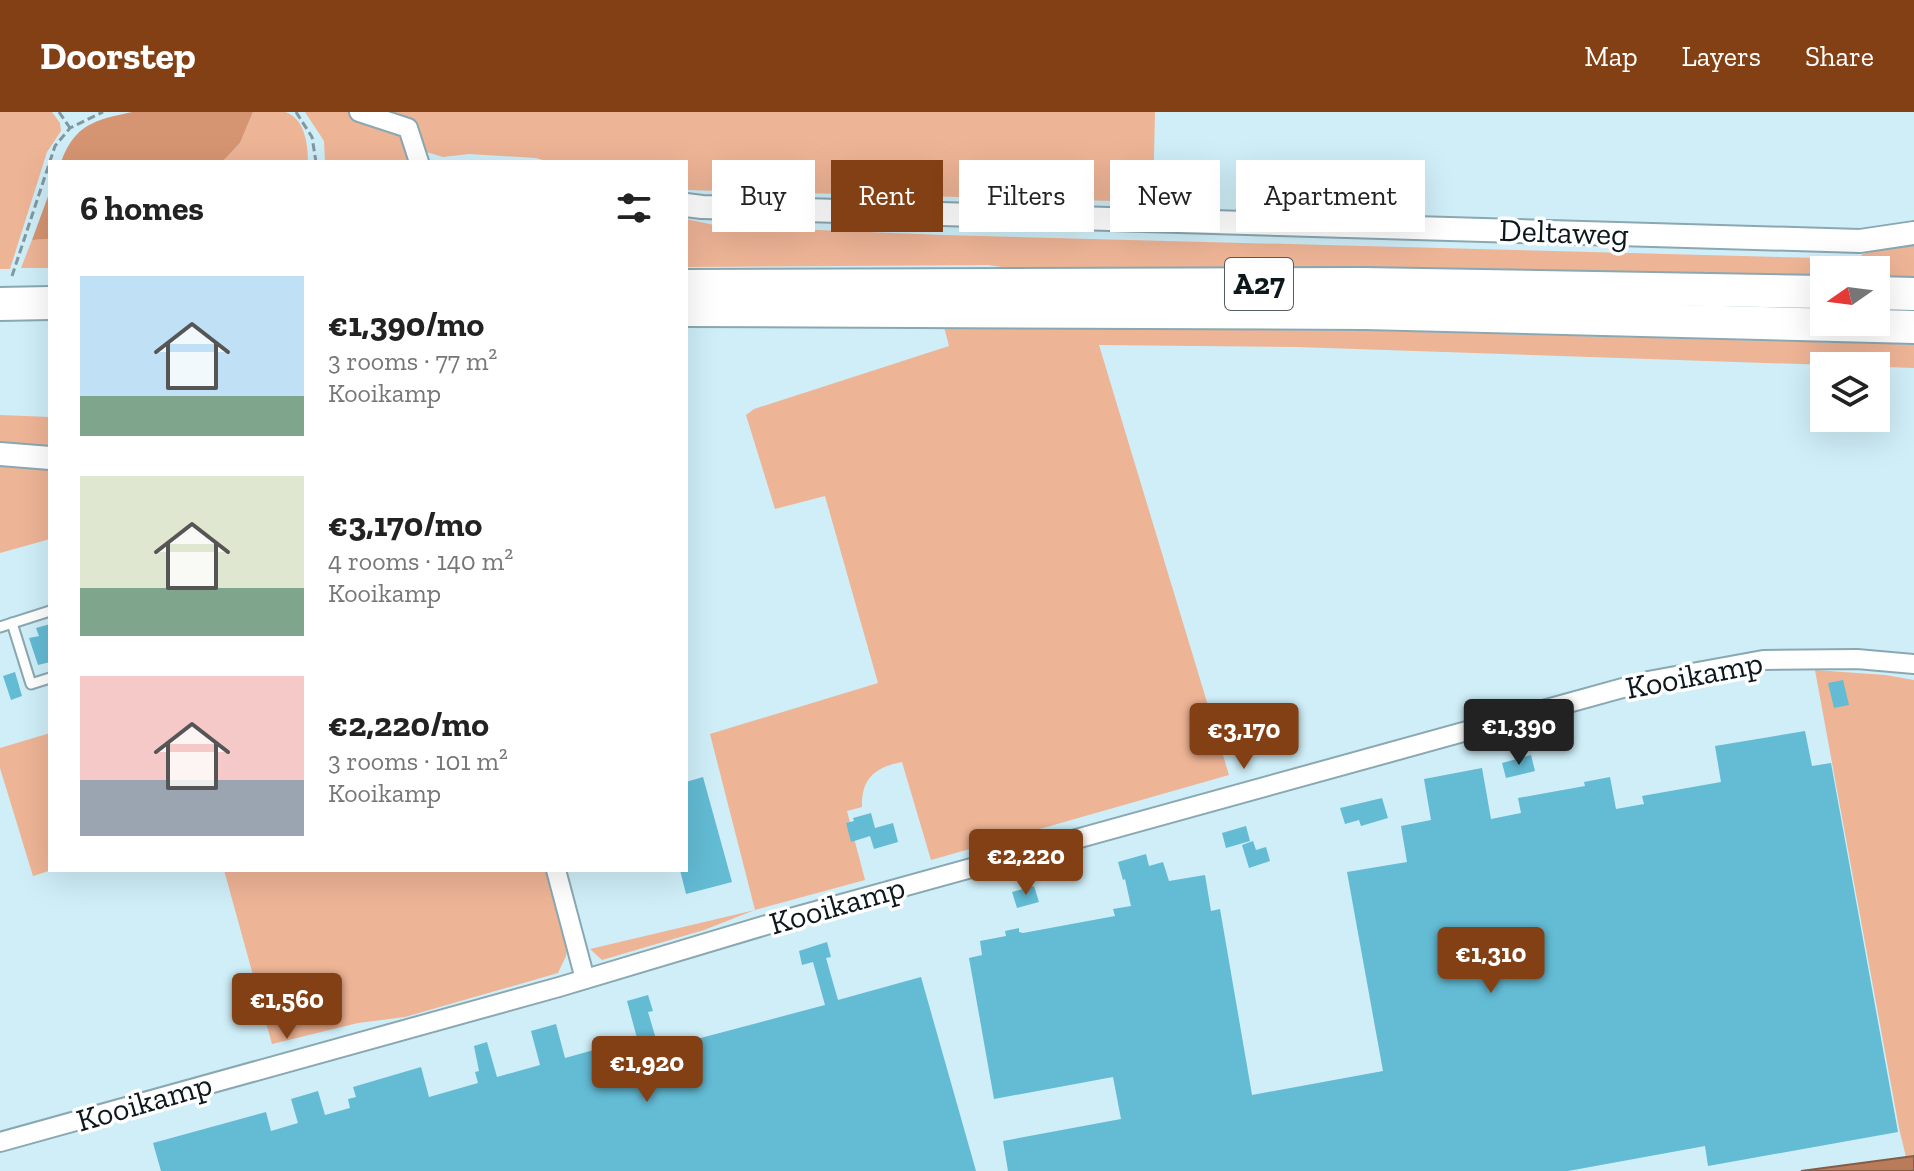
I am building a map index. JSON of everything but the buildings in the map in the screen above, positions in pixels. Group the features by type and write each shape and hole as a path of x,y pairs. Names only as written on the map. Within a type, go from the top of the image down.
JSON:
{"highway":[{"name":"A27","path":"688,286 1363,284 1810,292"},
{"path":"6,290 48,302"},
{"path":"1890,293 1914,294"},
{"name":"A27","path":"688,310 1365,313 1914,327"},
{"path":"0,325 48,324"}],"street":[{"path":"359,112 408,128 418,160"},
{"name":"Deltaweg","path":"688,205 1860,241 1914,233"},
{"path":"0,454 48,458"},
{"name":"Kooikamp","path":"0,1142 585,979 783,920 1648,681 1763,660 1857,659 1914,664"},
{"path":"557,872 585,979"}],"lane":[{"path":"0,627 48,612"},
{"path":"12,623 31,684 48,679"}],"path":[{"path":"59,112 70,128"},
{"path":"49,160 55,146 70,128 103,112"},
{"path":"298,113 312,137 316,160"},
{"path":"6,290 48,164"}],"shaded area":[{"path":"0,112 52,112 60,123 61,131 47,152 10,269 0,269"},
{"path":"132,112 253,112 240,143 224,160 62,160 80,132 107,118"},
{"path":"253,112 285,112 301,126 308,160 224,160 240,143"},
{"path":"305,112 352,112 365,122 402,135 408,140 409,160 325,160 324,141"},
{"path":"391,112 1155,112 1154,160 1110,160 1110,201 1094,200 1094,160 959,160 959,197 943,197 943,160 831,160 831,194 815,193 815,160 712,160 712,191 688,190 688,160 542,160 469,154 443,157 420,150 418,128 412,120"},
{"path":"48,196 48,239 32,240"},
{"path":"688,219 712,225 712,232 815,230 1810,258 1810,286 1034,272 988,265 688,267"},
{"path":"48,239 48,268 21,268 32,240"},
{"path":"1914,241 1914,288 1890,287 1890,256 1861,256"},
{"path":"944,327 1381,331 1914,345 1914,368 1890,367 1890,352 1810,352 1810,364 1297,347 1099,345 1229,775 931,860 902,762 893,764 867,781 862,807 847,811 865,880 755,910 710,734 878,683 825,496 775,509 746,415 754,409 949,346"},
{"path":"0,415 48,417 48,447 0,444"},
{"path":"0,463 48,467 48,540 0,553"},
{"path":"1815,670 1914,680 1914,1156 1906,1157 1899,1128"},
{"path":"48,734 48,871 33,876 0,768 0,748"},
{"path":"225,872 549,872 568,944 558,973 405,1017 358,1023 272,1044"},
{"path":"755,910 704,930 602,960 590,949"},
{"path":"1914,1156 1914,1171 1801,1171"}]}
